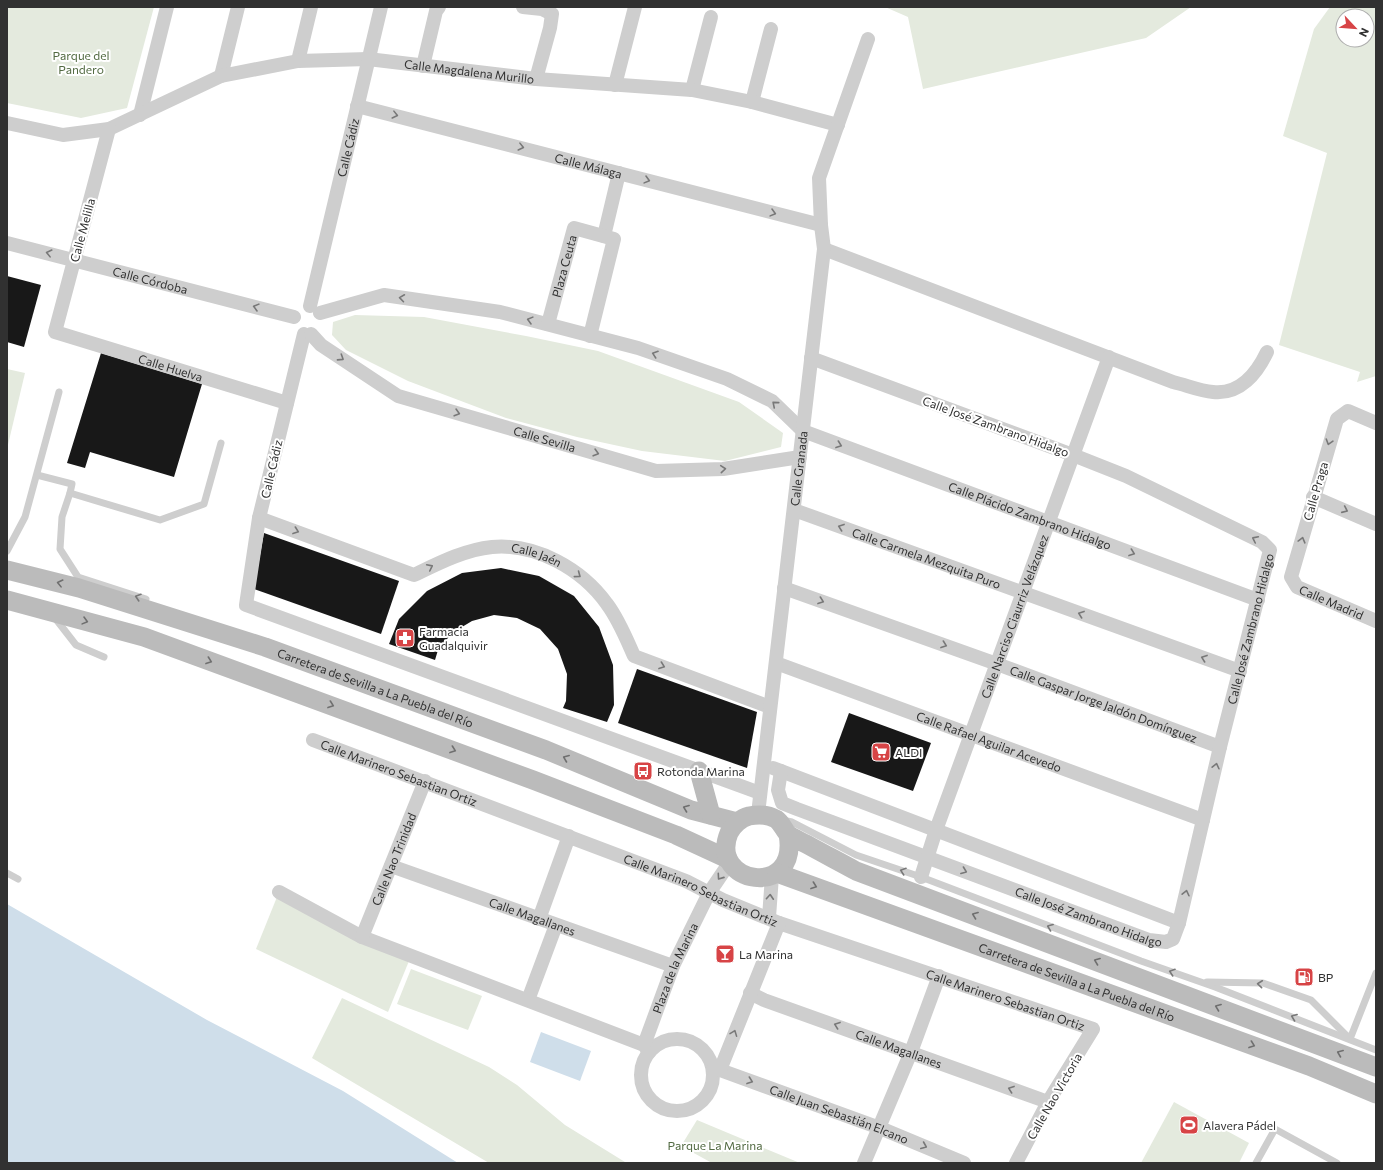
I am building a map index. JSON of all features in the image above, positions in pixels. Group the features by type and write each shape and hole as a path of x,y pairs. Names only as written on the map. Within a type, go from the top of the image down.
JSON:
{"main road":[{"name":"Carretera de Sevilla a La Puebla del Río","path":"7,570 79,588 265,647 546,750 691,810 737,822"},
{"path":"7,600 151,639 533,780 676,835 729,860 741,874 757,879 774,875 788,859 791,848 788,834"},
{"path":"699,771 711,815"},
{"path":"729,860 727,840 730,831 737,822 747,816 758,814 776,820 788,834 856,871 1376,1068"},
{"name":"Carretera de Sevilla a La Puebla del Río","path":"774,875 1079,981 1309,1066 1376,1094"}],"street":[{"path":"140,115 167,7"},
{"path":"221,76 238,7"},
{"path":"298,61 311,7"},
{"name":"Calle Cádiz","path":"315,310 357,106 382,7"},
{"path":"423,66 436,11 439,7"},
{"path":"523,7 542,9 552,14 550,28 536,79"},
{"path":"615,85 635,7"},
{"path":"692,90 711,17"},
{"path":"752,102 771,29"},
{"name":"Calle Granada","path":"758,814 824,249 821,225 819,178 868,39"},
{"name":"Calle Magdalena Murillo","path":"7,123 63,135 109,129 221,76 298,61 368,59 536,79 692,90 752,102 838,125"},
{"name":"Calle Málaga","path":"357,106 821,225"},
{"name":"Calle Melilla","path":"55,332 109,129"},
{"path":"590,336 614,239 604,236 619,173"},
{"name":"Plaza Ceuta","path":"548,324 574,228 604,236"},
{"name":"Calle Córdoba","path":"7,243 294,317"},
{"path":"824,249 1109,356 1174,382 1214,392 1229,390 1247,383 1259,369 1267,352"},
{"path":"315,310 322,322 318,329 308,334 298,330 294,324 294,317 297,310 303,307 315,310 384,295 500,312 638,348 727,379 772,401 803,431"},
{"name":"Calle Huelva","path":"55,332 287,403"},
{"name":"Calle Cádiz","path":"308,334 287,403 259,518 246,606 699,771"},
{"name":"Calle Sevilla","path":"308,334 321,345 398,396 656,470 723,469 800,457"},
{"name":"Calle Narciso Ciaurriz Velázquez","path":"921,877 936,830 1109,356"},
{"name":"Calle José Zambrano Hidalgo","path":"781,771 778,790 782,803 1148,940 1166,942 1173,938 1179,923 1220,747 1270,550 1262,542 1126,476 1073,454 811,358"},
{"name":"Calle Praga","path":"1291,577 1313,497 1337,419 1348,411 1376,422"},
{"name":"Calle Plácido Zambrano Hidalgo","path":"803,431 1258,600"},
{"path":"1313,497 1376,524"},
{"name":"Calle Carmela Mezquita Puro","path":"794,510 1240,672"},
{"name":"Calle Jaén","path":"259,518 414,575 460,554 492,547 524,549 552,558 580,575 607,603 621,625 634,656 770,707"},
{"name":"Calle Madrid","path":"1291,577 1297,587 1376,621"},
{"name":"Calle Gaspar Jorge Jaldón Domínguez","path":"784,588 996,664 1220,747"},
{"name":"Calle Rafael Aguilar Acevedo","path":"776,663 1203,820"},
{"name":"Calle Marinero Sebastian Ortiz","path":"313,740 569,836 686,882 774,920 1093,1029"},
{"path":"764,764 1179,923"},
{"path":"699,771 760,793"},
{"name":"Calle Nao Trinidad","path":"362,937 425,781"},
{"path":"539,918 569,836"},
{"name":"Plaza de la Marina","path":"646,1048 673,966 709,892 729,860"},
{"name":"Calle Magallanes","path":"391,866 673,966"},
{"path":"646,1048 642,1067 641,1084 646,1095 653,1104 663,1109 675,1112 685,1111 695,1107 703,1100 710,1091 717,1070 750,993 774,920 774,875"},
{"path":"279,892 362,937 528,1000 646,1048 669,1039 687,1041 702,1049 717,1070"},
{"path":"528,1000 556,925"},
{"path":"864,1163 911,1052 939,976"},
{"name":"Calle Magallanes","path":"750,993 764,1000 1048,1102"},
{"name":"Calle Nao Victoria","path":"1016,1163 1048,1102 1093,1029"},
{"name":"Calle Juan Sebastián Elcano","path":"717,1070 880,1128 964,1163"}],"lane":[{"path":"7,551 25,517 59,392"},
{"path":"70,493 160,520 204,504 222,443"},
{"path":"37,475 72,484 62,517 60,549 78,577 154,602"},
{"path":"50,611 76,645 104,656"},
{"path":"214,622 265,647"},
{"path":"776,820 792,822 856,855 921,877 1141,961 1201,982 1376,1050"},
{"path":"7,873 18,879"},
{"path":"1350,1039 1376,973"},
{"path":"1201,982 1263,983 1311,1000 1350,1039"},
{"path":"1358,1086 1376,1097"},
{"path":"1256,1163 1275,1129 1337,1163"}],"green space":[{"name":"Parque del Pandero","path":"7,7 154,7 127,108 81,118 7,103"},
{"path":"885,7 1191,7 1146,38 923,89 908,17"},
{"path":"1330,7 1376,7 1376,376 1357,382 1360,372 1279,345 1327,153 1283,136 1314,29"},
{"path":"355,315 424,317 598,351 739,402 783,433 781,447 725,461 642,451 577,437 506,418 408,381 346,350 332,335 333,322"},
{"path":"7,369 25,373 7,449"},
{"path":"279,892 409,961 388,1012 256,949"},
{"path":"411,969 482,996 468,1030 397,1004"},
{"path":"342,998 489,1067 517,1085 565,1125 625,1162 489,1163 312,1058"},
{"name":"Alavera Pádel","path":"1174,1102 1249,1143 1239,1163 1141,1163"},
{"name":"Parque La Marina","path":"697,1120 800,1163 712,1163 681,1146"}],"water":[{"path":"7,904 207,1020 343,1091 458,1163 7,1163"},
{"path":"541,1032 591,1051 580,1081 530,1062"}],"building":[{"path":"7,276 41,285 24,347 7,342"},
{"path":"101,353 202,384 174,477 90,452 85,468 67,463"},
{"path":"264,533 399,581 381,634 254,589"},
{"path":"501,568 539,576 574,596 599,627 613,665 614,705 607,722 563,708 566,701 567,674 558,649 540,629 517,618 494,615 472,621 452,633 438,650 435,660 389,644 399,619 427,591 462,573"},
{"path":"637,669 757,712 747,768 618,723"},
{"name":"ALDI","path":"849,713 931,743 913,791 831,762"}],"place":[{"name":"Farmacia Guadalquivir","path":"405,638"},
{"name":"ALDI","path":"881,752"},
{"name":"Rotonda Marina","path":"643,771"},
{"name":"La Marina","path":"725,954"},
{"name":"BP","path":"1304,977"},
{"name":"Alavera Pádel","path":"1189,1125"}]}
